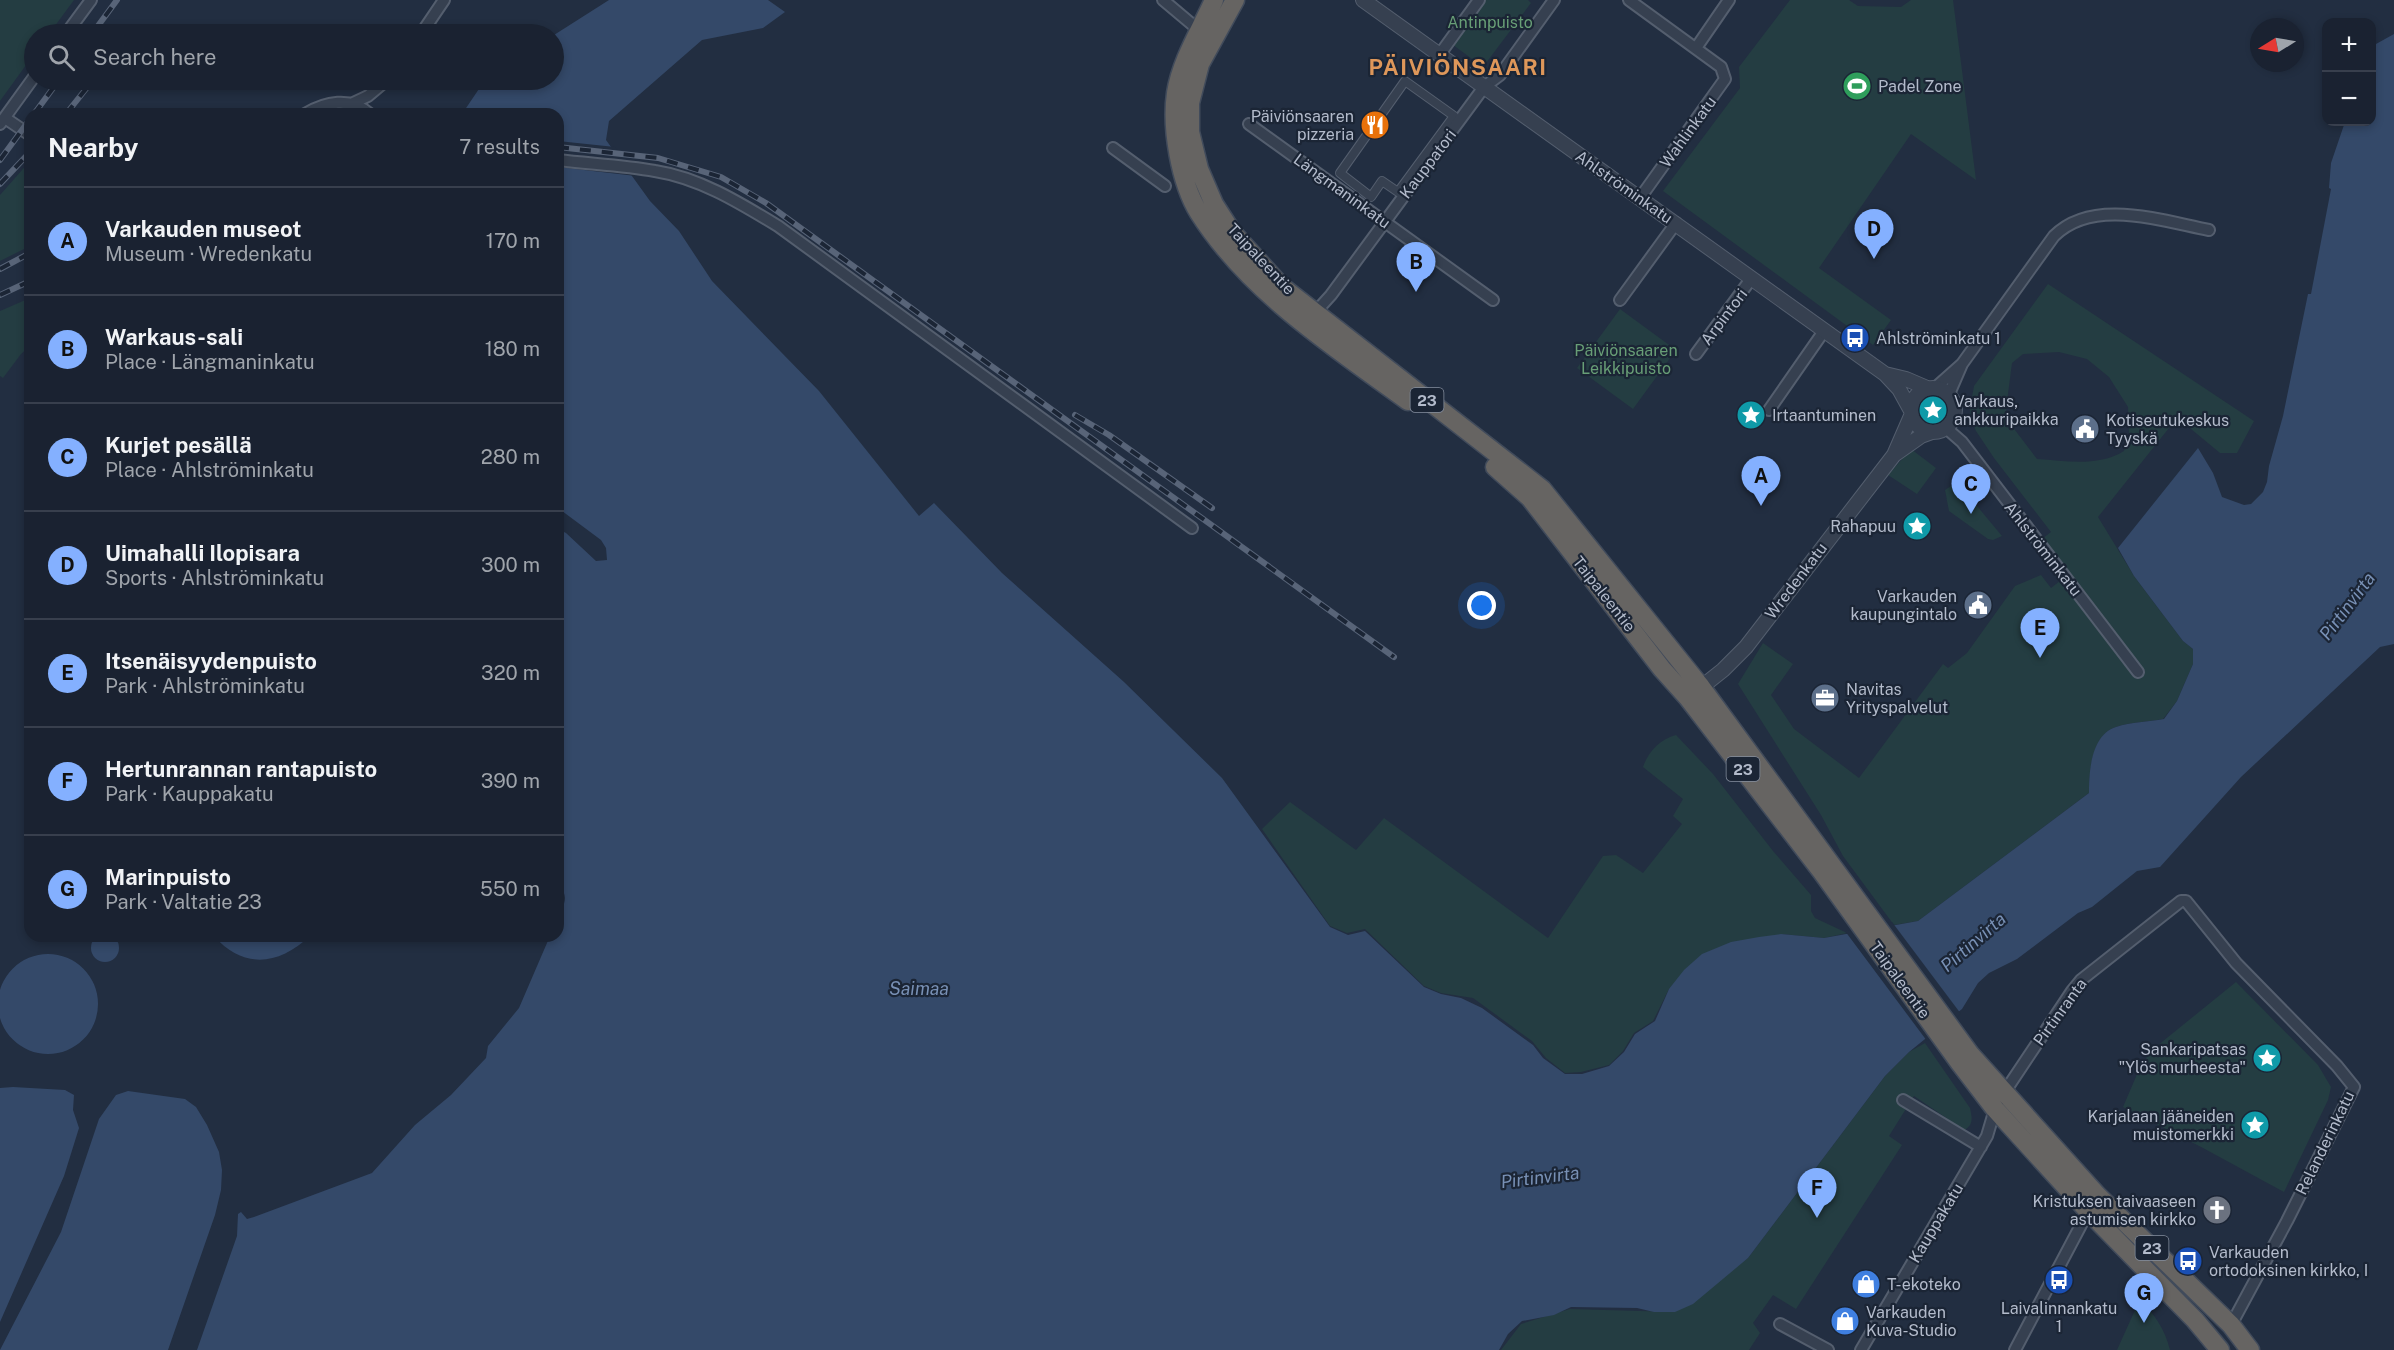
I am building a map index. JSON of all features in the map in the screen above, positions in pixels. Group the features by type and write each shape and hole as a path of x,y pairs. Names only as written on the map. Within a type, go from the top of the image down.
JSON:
{"highway":[{"name":"Taipaleentie","path":"1214,0 1186,60 1176,93 1176,137 1188,188 1198,211 1228,253 1310,319 1542,489 1827,868 1965,1058 2088,1211"},
{"name":"Taipaleentie","path":"1235,0 1200,64 1190,104 1190,132 1199,169 1215,204 1232,232 1310,319"},
{"name":"Taipaleentie","path":"1999,1101 2097,1195"},
{"name":"23","path":"2097,1195 2231,1325 2250,1350"},
{"name":"23","path":"2088,1211 2195,1320 2219,1349"}],"street":[{"path":"73,24 91,0"},
{"path":"428,24 444,0"},
{"path":"1163,0 1194,26"},
{"name":"Ahlströminkatu","path":"1363,0 1885,374 1899,389 1911,412"},
{"path":"1440,54 1479,0"},
{"path":"1484,87 1500,75 1554,0"},
{"name":"Wahlinkatu","path":"1629,0 1721,66 1725,79 1723,85 1640,198"},
{"path":"1696,48 1729,0"},
{"path":"1405,81 1454,116 1398,192 1382,181 1371,197 1340,173 1405,81"},
{"name":"Kauppatori","path":"1310,319 1331,295 1484,87"},
{"path":"24,132 2,121 25,90"},
{"path":"351,104 375,90"},
{"path":"315,108 321,104 336,102 351,104 359,108"},
{"name":"Längmaninkatu","path":"1249,124 1493,300"},
{"path":"1113,148 1165,186"},
{"path":"564,161 657,171 707,186 778,226 1192,528"},
{"path":"1948,394 1962,364 2054,236 2069,224 2097,216 2124,215 2209,230"},
{"path":"1620,300 1676,224"},
{"name":"Arpintori","path":"1696,354 1751,279"},
{"path":"1769,410 1824,331"},
{"path":"1931,388 1948,394 1955,408 1951,422 1946,428 1932,432 1919,427 1911,412 1916,396 1931,388 1962,364"},
{"name":"Ahlströminkatu","path":"1885,374 1931,388"},
{"name":"Wredenkatu","path":"1695,692 1723,670 1746,647 1894,454 1911,412"},
{"name":"Ahlströminkatu","path":"1946,428 1962,442 2138,672"},
{"name":"Wredenkatu","path":"1894,454 1921,436 1932,432"},
{"name":"Pirtinranta","path":"1999,1101 2080,980 2170,908 2181,901 2186,901"},
{"name":"Relanderinkatu","path":"2186,901 2236,963 2337,1066 2354,1087 2287,1221 2231,1325"},
{"path":"1903,1100 1981,1147"},
{"name":"Kauppakatu","path":"1861,1350 1981,1147 1999,1101"},
{"path":"2015,1350 2097,1195"},
{"path":"1780,1324 1828,1350"}],"green space":[{"path":"0,0 74,0 56,24 24,24 24,68 0,101"},
{"name":"Antinpuisto","path":"1480,0 1528,0 1531,3 1483,67 1449,42"},
{"path":"1790,0 1849,0 1858,6 1901,7 1911,0 1953,0 1976,180 1911,134 1819,268 1891,320 1873,345 1663,191 1740,88 1739,67"},
{"path":"24,168 24,249 0,261 0,195"},
{"path":"2048,284 2254,421 2237,453 2220,453 2185,424 2169,428 2098,517 2134,576 2183,641 2193,649 2193,664 2177,701 2163,719 2122,725 2108,731 2097,746 2094,755 2089,793 1918,921 1894,925 1843,856 1821,815 1738,684 1763,643 1793,664 1771,695 1794,729 1859,778 1943,664 1948,668 1967,653 2015,586 2041,575 2051,588 2060,581 2135,678 2145,671 2042,539 2051,532 1976,431 1971,420 1970,408 1974,386","holes":["2059,352 2087,359 2109,377 2128,407 2129,434 2124,451 2093,461 2037,459 2005,417 2012,363 2023,354"]},
{"path":"24,301 24,351 3,378 0,376 0,311"},
{"name":"Päiviönsaaren Leikkipuisto","path":"1620,309 1676,350 1633,409 1577,368"},
{"path":"1911,449 1936,468 1917,494 1888,475"},
{"path":"1957,482 2002,536 1993,540 1988,539 1949,511 1945,490"},
{"path":"1676,735 1713,774 1773,851 1811,895 1811,911 1815,918 1847,933 1824,938 1781,934 1669,989 1653,1021 1634,1033 1623,1051 1609,1065 1581,1072 1565,1073 1546,1058 1532,1041 1473,998 1441,993 1424,986 1365,929 1347,933 1330,926 1262,829 1290,802 1356,850 1384,818 1548,938 1603,856 1616,855 1643,873 1682,824 1673,816 1683,799 1643,767 1655,747"},
{"path":"2236,982 2318,1065 2331,1087 2328,1100 2284,1192 2123,1107 2141,1065 2152,1050"},
{"path":"1925,1043 1970,1108 1971,1123 1964,1130 1914,1096 1889,1136 1902,1145 1796,1309 1773,1295 1753,1323 1760,1333 1749,1350 1501,1350 1521,1324 1570,1309 1675,1312 1748,1258 1885,1076 1909,1052"},
{"path":"2140,1299 2158,1322 2170,1350 2117,1350"}],"water":[{"name":"Saimaa","path":"609,0 768,0 785,12 763,28 702,40 609,121 606,140 650,201 679,231 712,281 819,391 919,516 934,503 1002,573 1124,682 1222,778 1330,927 1348,935 1365,931 1424,987 1441,994 1461,998 1482,1008 1533,1045 1543,1058 1565,1074 1582,1074 1609,1066 1624,1052 1635,1034 1655,1021 1669,989 1684,970 1702,954 1731,942 1759,937 1781,934 1824,938 1918,921 2089,793 2093,755 2101,738 2108,731 2128,724 2164,719 2177,701 2193,664 2193,649 2183,641 2134,576 2118,548 2198,448 2213,473 2222,497 2244,505 2251,504 2263,492 2283,416 2308,294 2311,294 2331,189 2329,188 2331,163 2344,126 2376,126 2376,44 2394,34 2394,644 2380,647 2241,777 2160,867 2137,871 2092,907 2078,913 2017,959 1989,973 1978,983 1962,1009 1909,1052 1885,1076 1748,1258 1693,1304 1675,1312 1654,1312 1637,1308 1571,1307 1554,1315 1522,1321 1508,1334 1499,1350 197,1350 237,1236 238,1214 241,1212 247,1219 254,1217 372,1173 415,1125 451,1095 486,1058 488,1046 519,1008 547,942 564,942 564,532 596,561 607,560 606,548 601,540 564,512 564,108 466,108 478,90 564,90 564,29"},
{"path":"93,942 117,943 119,948 115,958 105,962 95,958 91,948"},
{"path":"220,942 303,942 286,953 262,960 249,959"},
{"path":"38,955 58,955 76,963 89,976 97,994 97,1014 89,1032 76,1045 58,1053 38,1053 20,1045 7,1032 -1,1014 -1,994 7,976 20,963"},
{"path":"0,1088 65,1090 74,1095 73,1110 79,1128 64,1176 0,1322"},
{"path":"128,1091 185,1099 196,1107 219,1152 222,1170 221,1190 215,1215 168,1350 0,1350 61,1232 99,1119 116,1095"}],"pier":[{"path":"564,142 615,147 636,176 564,168"},
{"path":"1892,922 1961,1014 1927,1041 1845,931"}],"railway":[{"path":"99,24 117,0"},
{"path":"38,108 52,90"},
{"path":"71,108 85,90"},
{"path":"0,160 24,127"},
{"path":"564,148 658,158 721,177 766,203 1394,657"},
{"path":"0,184 24,158"},
{"path":"0,269 24,256"},
{"path":"0,295 24,284"},
{"path":"1075,415 1109,435 1212,508"}],"place":[{"name":"Padel Zone","path":"1857,86"},
{"name":"Päiviönsaaren pizzeria","path":"1375,125"},
{"name":"Uimahalli Ilopisara","path":"1874,259"},
{"name":"Warkaus-sali","path":"1416,292"},
{"name":"Ahlströminkatu 1","path":"1855,338"},
{"name":"Varkaus, ankkuripaikka","path":"1933,410"},
{"name":"Irtaantuminen","path":"1751,415"},
{"name":"Kotiseutukeskus Tyyskä","path":"2085,429"},
{"name":"Varkauden museot","path":"1761,506"},
{"name":"Kurjet pesällä","path":"1971,514"},
{"name":"Rahapuu","path":"1917,526"},
{"name":"Varkauden kaupungintalo","path":"1978,605"},
{"name":"Itsenäisyydenpuisto","path":"2040,658"},
{"name":"Navitas Yrityspalvelut","path":"1825,698"},
{"name":"Sankaripatsas \"Ylös murheesta\"","path":"2267,1058"},
{"name":"Karjalaan jääneiden muistomerkki","path":"2255,1125"},
{"name":"Kristuksen taivaaseen astumisen kirkko","path":"2217,1210"},
{"name":"Hertunrannan rantapuisto","path":"1817,1218"},
{"name":"Varkauden ortodoksinen kirkko, I","path":"2188,1261"},
{"name":"Laivalinnankatu 1","path":"2059,1280"},
{"name":"T-ekoteko","path":"1866,1284"},
{"name":"Varkauden Kuva-Studio","path":"1845,1321"},
{"name":"Marinpuisto","path":"2144,1323"}],"district":[{"name":"PÄIVIÖNSAARI","path":"1458,67"}],"water label":[{"name":"Pirtinvirta","path":"2347,606"},
{"name":"Pirtinvirta","path":"1973,942"},
{"name":"Pirtinvirta","path":"1540,1177"}]}
